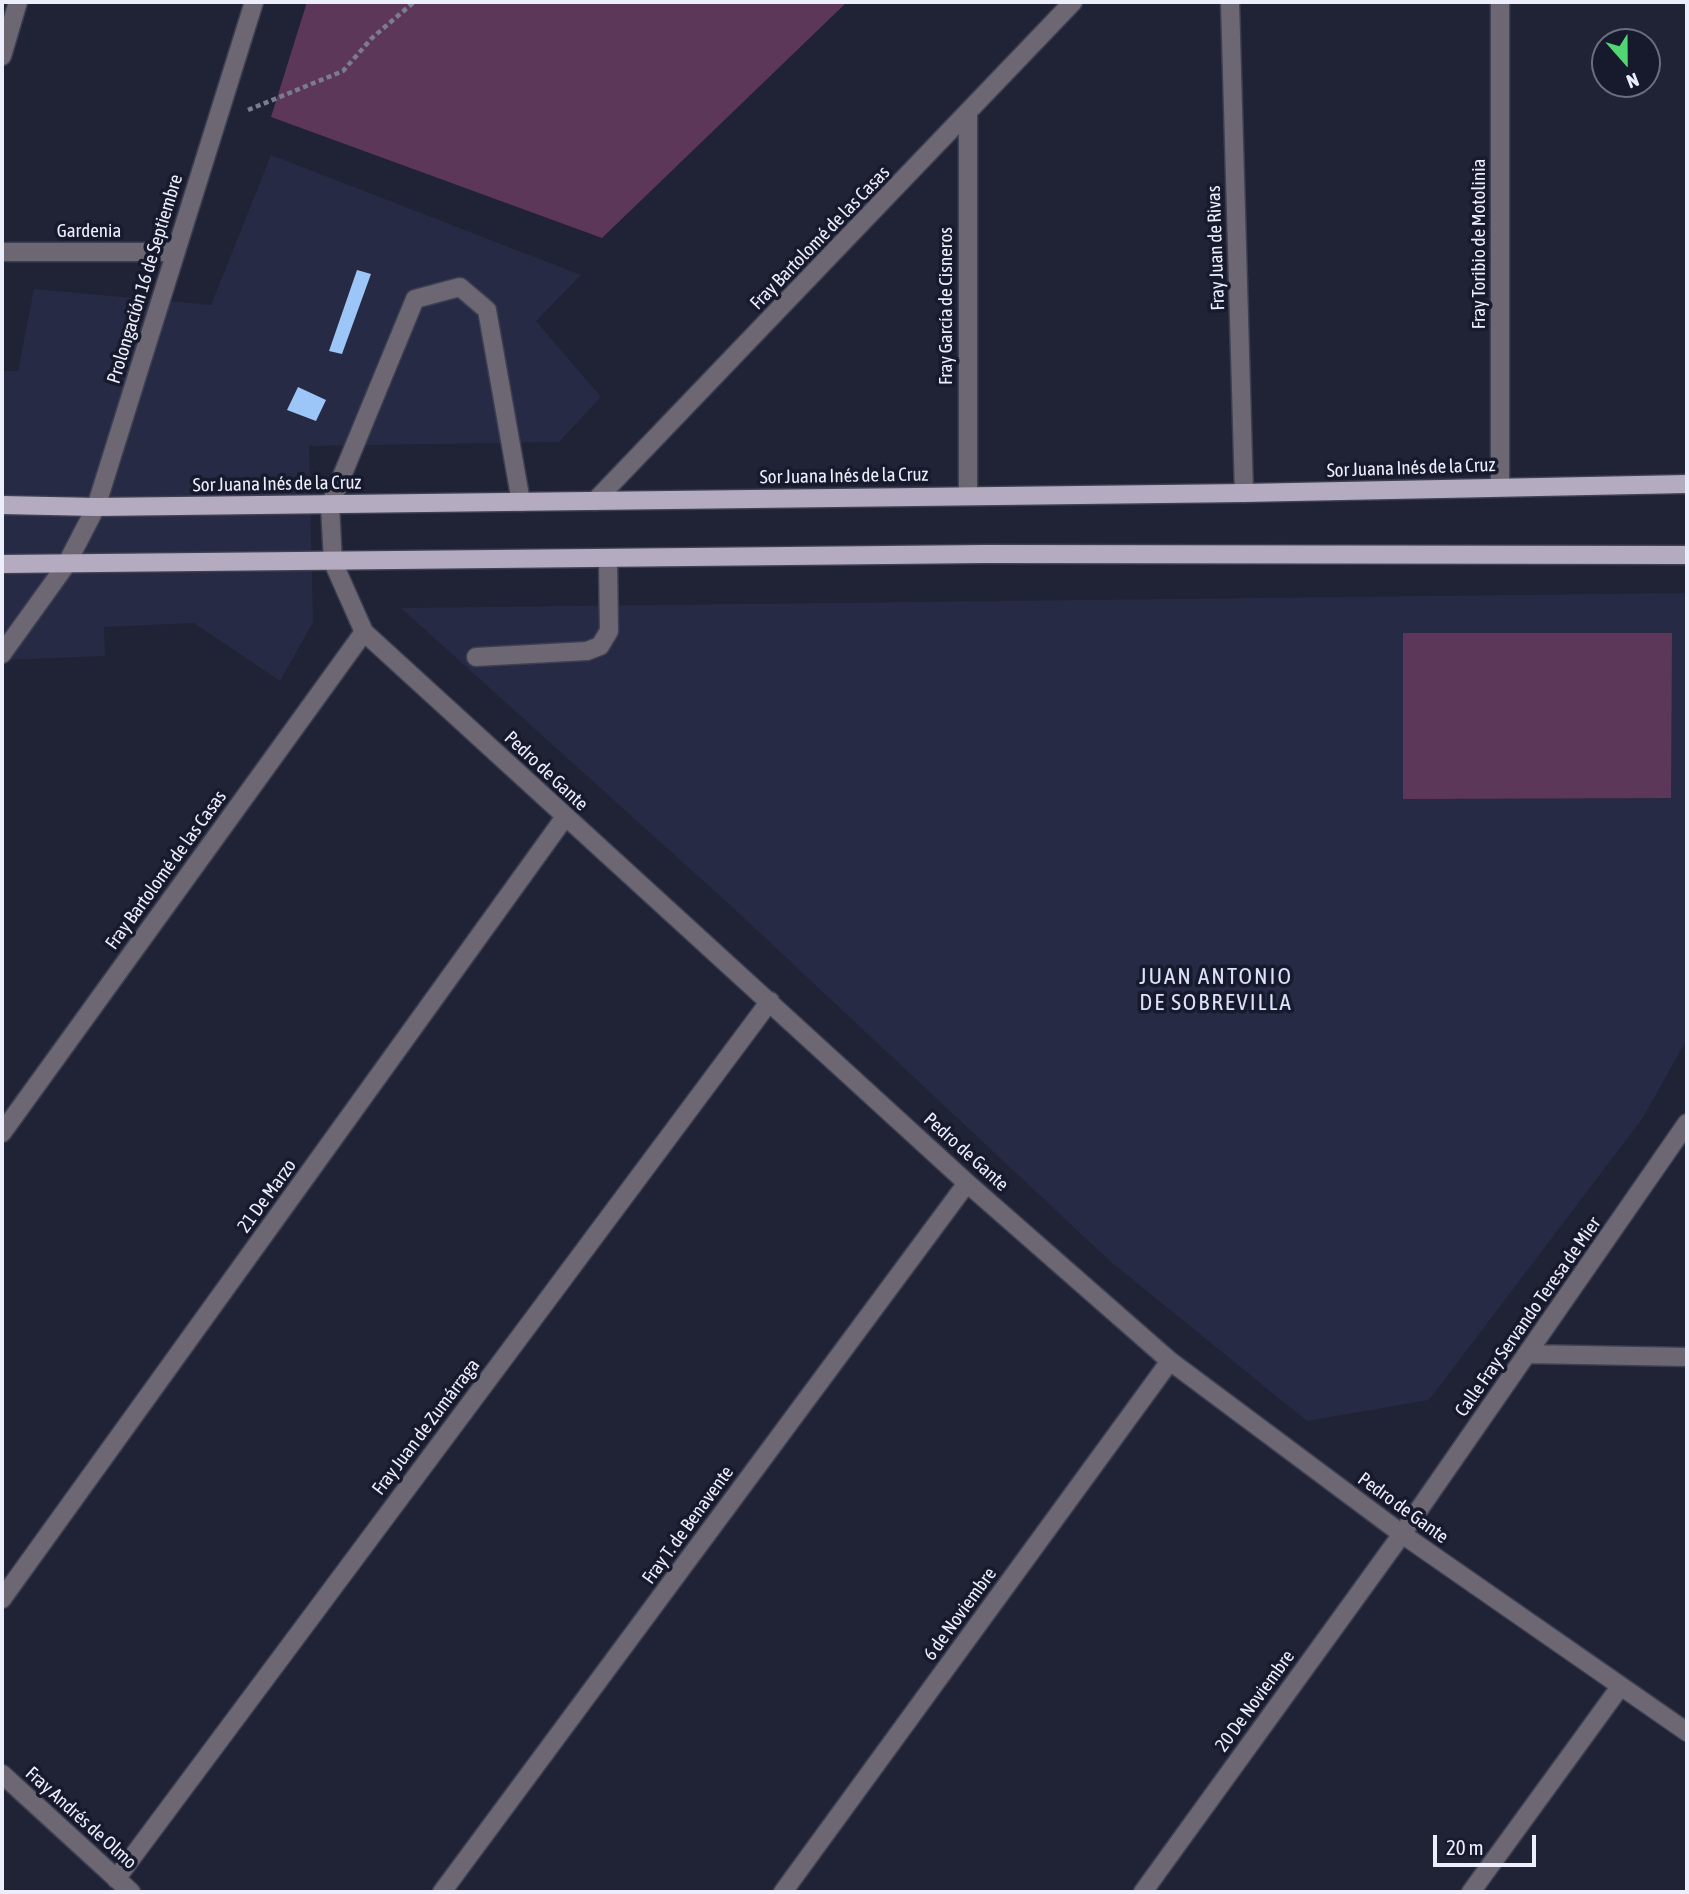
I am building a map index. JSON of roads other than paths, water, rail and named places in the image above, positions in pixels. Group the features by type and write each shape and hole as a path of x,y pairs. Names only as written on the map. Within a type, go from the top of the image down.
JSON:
{"main road":[{"name":"Sor Juana Inés de la Cruz","path":"2,505 330,505 1244,493 1687,484"},
{"path":"2,565 985,554 1687,555"}],"street":[{"path":"2,56 19,2"},
{"name":"Prolongación 16 de Septiembre","path":"2,654 66,565 96,507 254,2"},
{"name":"Fray Bartolomé de las Casas","path":"595,500 968,116 1073,2"},
{"name":"Fray Juan de Rivas","path":"1230,2 1244,493"},
{"name":"Fray Toribio de Motolinia","path":"1500,2 1500,486"},
{"name":"Fray García de Cisneros","path":"968,116 968,496"},
{"name":"Gardenia","path":"2,252 176,252"},
{"path":"330,505 415,299 460,287 487,310 521,502"},
{"name":"Pedro de Gante","path":"330,505 334,562 364,632 967,1182 1170,1361 1402,1534 1687,1732"},
{"path":"476,657 587,651 600,646 609,631 608,559"},
{"name":"Fray Bartolomé de las Casas","path":"2,1133 364,632"},
{"name":"21 De Marzo","path":"2,1599 565,817"},
{"name":"Fray Juan de Zumárraga","path":"116,1879 770,1001"},
{"name":"Calle Fray Servando Teresa de Mier","path":"1402,1534 1687,1123"},
{"name":"Fray T. de Benavente","path":"442,1892 967,1182"},
{"path":"1528,1354 1687,1357"},
{"name":"6 de Noviembre","path":"783,1892 1170,1361"},
{"name":"20 De Noviembre","path":"1143,1892 1402,1534"},
{"path":"1471,1892 1620,1687"},
{"name":"Fray Andrés de Olmo","path":"2,1774 131,1892"}],"district":[{"name":"JUAN ANTONIO DE SOBREVILLA","path":"1216,990"}]}
